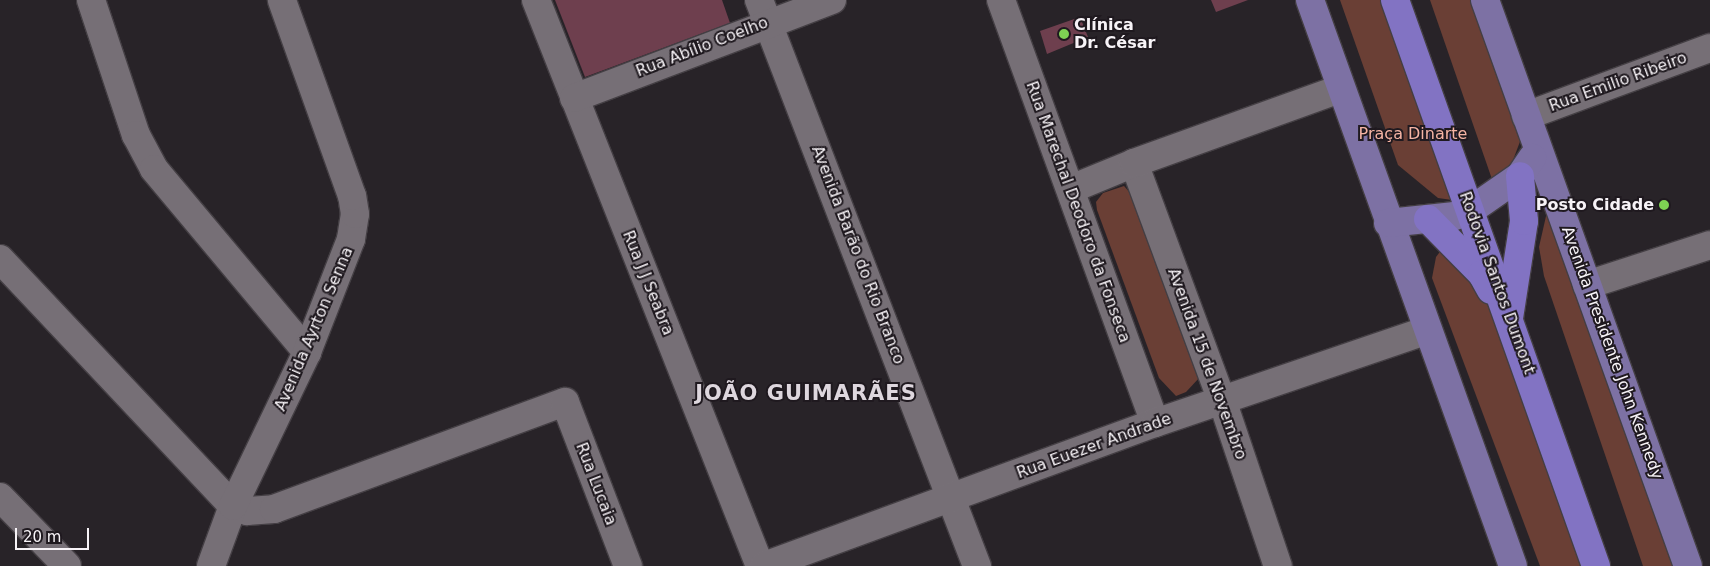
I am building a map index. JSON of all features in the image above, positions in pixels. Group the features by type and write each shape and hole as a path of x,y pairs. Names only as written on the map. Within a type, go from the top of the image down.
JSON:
{"highway":[{"name":"Rodovia Santos Dumont","path":"1395,0 1596,566"},
{"path":"1509,320 1524,221 1520,176"},
{"path":"1428,219 1482,274 1509,320"}],"main road":[{"path":"1310,0 1426,331 1512,566"},
{"name":"Avenida Presidente John Kennedy","path":"1484,0 1688,566"},
{"path":"1388,224 1428,219 1471,210 1520,176 1538,146"}],"street":[{"path":"91,0 136,135 154,169 307,352"},
{"name":"Avenida Ayrton Senna","path":"211,566 233,506 307,352 352,239 355,214 352,196 282,0"},
{"name":"Rua J J Seabra","path":"536,0 762,566"},
{"name":"Rua Abílio Coelho","path":"574,98 763,11 832,0"},
{"name":"Rua Marechal Deodoro da Fonseca","path":"1001,0 1155,423"},
{"name":"Avenida Barão do Rio Branco","path":"763,11 977,566"},
{"name":"Rua Emilio Ribeiro","path":"1526,116 1710,48"},
{"path":"1071,190 1134,162 1340,89"},
{"name":"Avenida 15 de Novembro","path":"1134,162 1223,403 1278,566"},
{"path":"1587,285 1710,245"},
{"path":"0,258 233,506"},
{"name":"Rua Euezer Andrade","path":"762,566 1155,423 1223,403 1426,331"},
{"name":"Rua Lucaia","path":"233,506 247,511 274,509 565,402 628,566"},
{"path":"0,497 67,566"}],"green space":[{"name":"Praça Dinarte","path":"1340,0 1393,0 1452,200 1438,198 1398,165"},
{"name":"Praça Dinarte","path":"1430,0 1477,0 1524,131 1510,168 1494,185"},
{"path":"1124,186 1131,194 1200,377 1186,392 1176,396 1159,378 1097,210 1096,202 1103,193"},
{"path":"1549,203 1678,566 1643,566 1544,276 1539,247"},
{"path":"1445,245 1461,260 1490,307 1587,566 1540,566 1432,278 1436,257"}],"building":[{"path":"555,0 722,0 730,23 585,77"},
{"path":"1211,0 1248,0 1216,12"},
{"name":"Clínica Dr. César","path":"1080,17 1088,37 1047,54 1040,31"}],"place":[{"name":"Clínica Dr. César","path":"1064,34"},
{"name":"Posto Cidade","path":"1664,205"}],"district":[{"name":"JOÃO GUIMARÃES","path":"806,393"}]}
